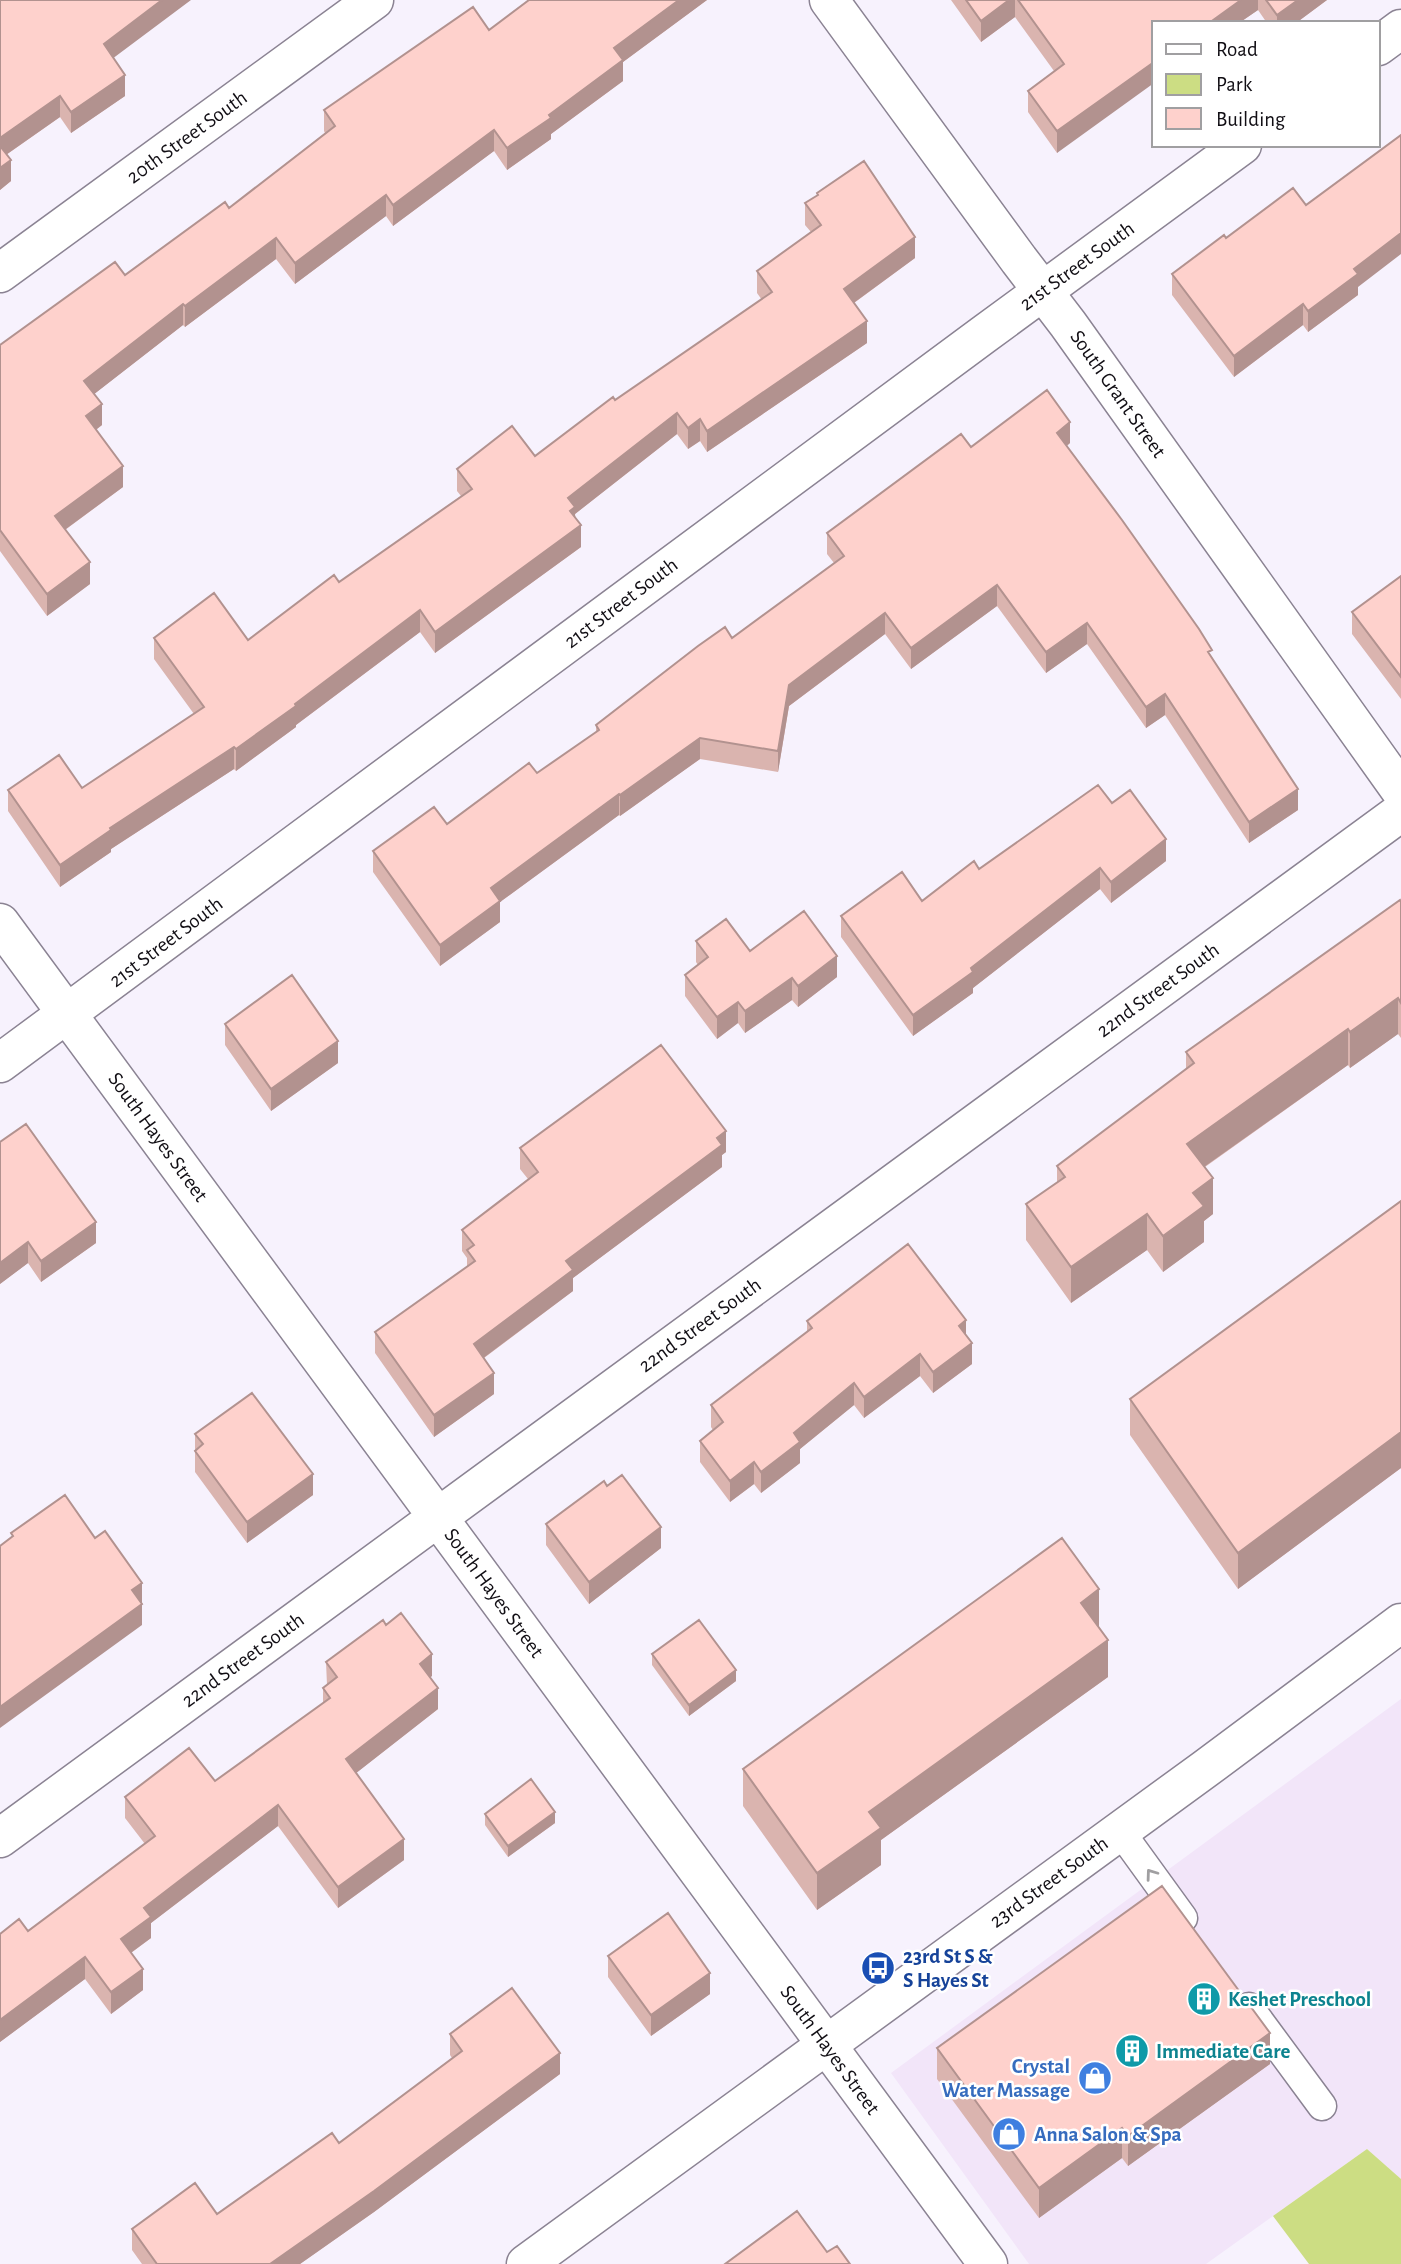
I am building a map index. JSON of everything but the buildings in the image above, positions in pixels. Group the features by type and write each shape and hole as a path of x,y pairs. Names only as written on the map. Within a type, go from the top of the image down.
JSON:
{"street":[{"name":"20th Street South","path":"0,273 374,0"},
{"name":"South Grant Street","path":"830,0 1401,791"},
{"path":"1380,45 1401,29"},
{"name":"21st Street South","path":"0,1063 1239,147"},
{"name":"22nd Street South","path":"0,1838 1401,812"},
{"name":"South Hayes Street","path":"0,923 988,2264"},
{"name":"23rd Street South","path":"526,2264 1401,1623"}],"lane":[{"path":"1120,1831 1202,1944"},
{"path":"1234,1987 1322,2106"}],"shaded area":[{"path":"1401,1699 1401,2179 1367,2149 1206,2264 1029,2264 891,2073"}],"green space":[{"path":"1367,2149 1401,2179 1401,2264 1309,2264 1273,2216"}],"place":[{"name":"23rd St S & S Hayes St","path":"878,1968"},
{"name":"Keshet Preschool","path":"1204,1999"},
{"name":"Immediate Care","path":"1132,2051"},
{"name":"Crystal Water Massage","path":"1095,2078"},
{"name":"Anna Salon & Spa","path":"1009,2134"}]}
